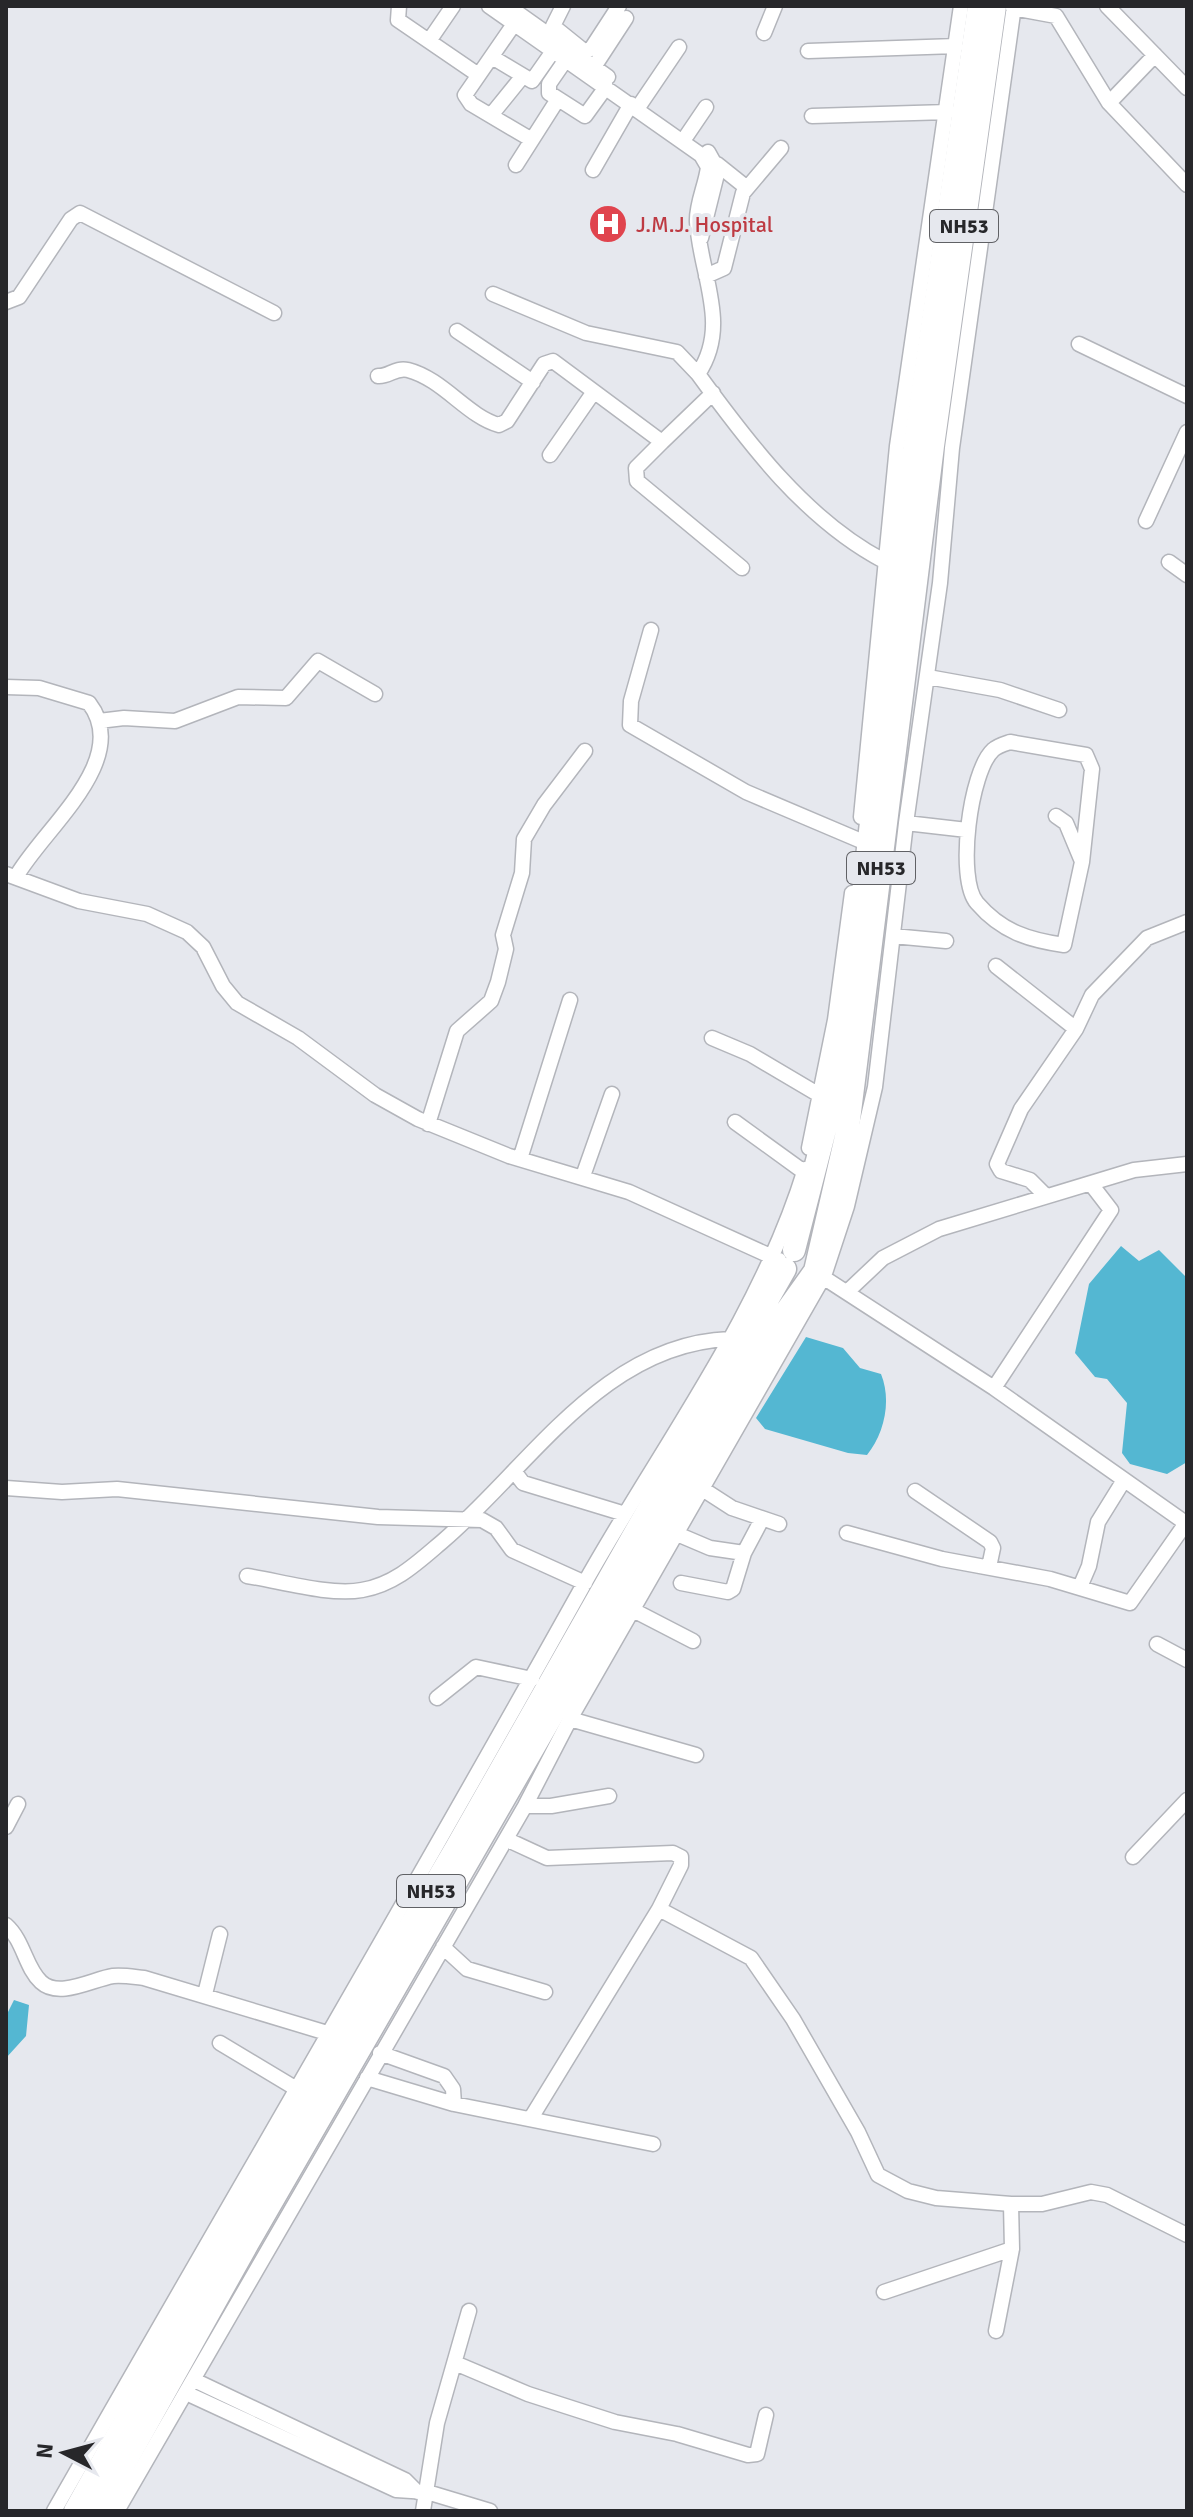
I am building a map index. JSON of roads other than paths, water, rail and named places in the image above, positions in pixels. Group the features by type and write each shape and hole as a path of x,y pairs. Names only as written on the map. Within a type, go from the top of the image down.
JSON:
{"highway":[{"name":"NH53","path":"98,2511 780,1320 815,1271 848,1128 862,1037 925,445 979,6"},
{"name":"NH53","path":"925,445 1007,7"},
{"name":"NH53","path":"75,2511 245,2207 456,1848 784,1260 844,1056 922,473"},
{"path":"784,1260 793,1278 815,1271"}],"street":[{"path":"399,6 398,20 477,74"},
{"path":"429,41 453,6"},
{"path":"489,6 553,51 571,52 591,49 622,12"},
{"path":"508,6 594,67 712,166 747,188"},
{"path":"544,6 560,10 555,30 571,52 606,87 687,135 708,152 712,166 697,212 715,336 710,355 698,374"},
{"path":"764,33 775,6"},
{"path":"117,2511 525,1806 570,1719 677,1534 847,1206 875,1087 906,823 928,677 922,473 948,112 961,6"},
{"path":"1107,6 1187,88"},
{"path":"1007,7 1056,16 1109,103 1187,185"},
{"path":"594,67 622,12"},
{"path":"514,24 465,95 471,104 532,140"},
{"path":"808,51 956,46"},
{"path":"593,170 679,47"},
{"path":"492,57 532,81 553,51"},
{"path":"571,52 548,88 558,99 582,115 589,115 606,87"},
{"path":"1109,103 1155,55"},
{"path":"492,114 522,77"},
{"path":"516,165 558,99"},
{"path":"687,135 706,107"},
{"path":"812,116 948,112"},
{"path":"706,276 720,272 726,264 747,188 781,148"},
{"path":"6,302 19,297 71,219 80,213 274,313"},
{"path":"493,294 586,333 677,352 808,507 849,542 884,561"},
{"path":"457,331 533,382"},
{"path":"1079,344 1187,396"},
{"path":"378,376 409,370 448,390 499,425 507,421 544,364 553,361 662,442"},
{"path":"550,455 593,393"},
{"path":"713,393 636,468 637,481 742,568"},
{"path":"1146,521 1187,432"},
{"path":"54,2511 625,1514 730,1339 784,1260 835,1020 859,840 884,561 922,473"},
{"path":"1169,562 1187,575"},
{"path":"651,630 631,701 630,725 746,792 859,840"},
{"path":"99,721 124,718 175,721 238,697 286,698 318,661 375,694"},
{"path":"928,677 1000,690 1059,710"},
{"path":"6,687 39,688 89,703 99,721 100,754 91,773 11,876 79,901 147,914 187,932 203,947 223,986 237,1003 298,1038 375,1095 428,1124 520,1159 629,1192 784,1260"},
{"path":"1010,742 1086,755 1092,769 1082,862 1064,945 1027,940 976,903 969,888 967,830 984,765 991,751 1010,742"},
{"path":"428,1124 457,1031 491,1001 498,982 506,949 503,935 522,873 524,839 544,805 585,751"},
{"path":"1056,816 1066,823 1082,862"},
{"path":"906,823 967,830"},
{"path":"1045,1195 1030,1180 1001,1171 997,1160 1021,1109 1076,1029 1092,995 1147,938 1187,922"},
{"path":"893,936 946,941"},
{"path":"996,966 1076,1029"},
{"path":"520,1159 570,1000"},
{"path":"712,1038 750,1054 821,1096"},
{"path":"583,1176 612,1094"},
{"path":"735,1122 804,1172"},
{"path":"847,1292 883,1258 939,1229 1134,1170 1187,1164"},
{"path":"994,1388 1111,1210 1091,1184"},
{"path":"815,1271 994,1388 1186,1524 1130,1603 1080,1587 942,1559 847,1533"},
{"path":"247,1576 361,1591 404,1574 469,1519 576,1411 644,1359 699,1340 730,1339"},
{"path":"514,1471 523,1483 625,1514"},
{"path":"1080,1587 1089,1566 1098,1522 1124,1480"},
{"path":"6,1488 62,1492 117,1489 406,1519 482,1520 496,1528 512,1550 585,1583"},
{"path":"701,1488 732,1508 779,1524"},
{"path":"915,1491 990,1542 993,1548 989,1567"},
{"path":"681,1583 728,1592 736,1585 744,1553 762,1519"},
{"path":"677,1534 710,1548 744,1553"},
{"path":"633,1610 693,1641"},
{"path":"1157,1644 1187,1660"},
{"path":"437,1698 476,1667 532,1679"},
{"path":"570,1719 696,1755"},
{"path":"525,1806 551,1806 609,1796"},
{"path":"1133,1857 1187,1800"},
{"path":"6,1827 18,1804"},
{"path":"506,1839 547,1858 673,1853 681,1857 681,1865 659,1909 531,2118"},
{"path":"659,1909 751,1958 793,2019 858,2132 878,2175 908,2191 936,2198 1011,2204 1056,2201 1082,2191 1099,2193 1187,2235"},
{"path":"6,1925 22,1944 45,1986 67,1988 121,1975 205,1994 327,2033"},
{"path":"205,1994 220,1934"},
{"path":"443,1947 467,1969 545,1992"},
{"path":"220,2043 295,2088"},
{"path":"380,2053 444,2076 453,2089 454,2104"},
{"path":"367,2078 454,2104 653,2144"},
{"path":"996,2331 1012,2249 1011,2204"},
{"path":"884,2292 1012,2249"},
{"path":"423,2511 422,2492 437,2423 469,2311"},
{"path":"455,2363 528,2394 615,2422 677,2434 748,2455 757,2454 760,2448 766,2415"},
{"path":"190,2386 396,2490 422,2492 490,2511"}],"water":[{"path":"1121,1246 1139,1261 1159,1250 1187,1278 1187,1462 1167,1474 1130,1464 1122,1453 1127,1403 1107,1379 1095,1377 1075,1353 1089,1284"},
{"path":"806,1337 843,1348 860,1368 881,1374 886,1406 882,1427 867,1455 848,1453 765,1429 756,1418"},
{"path":"14,2000 29,2005 26,2036 6,2058 6,2016"}],"place":[{"name":"J.M.J. Hospital","path":"608,224"}]}
